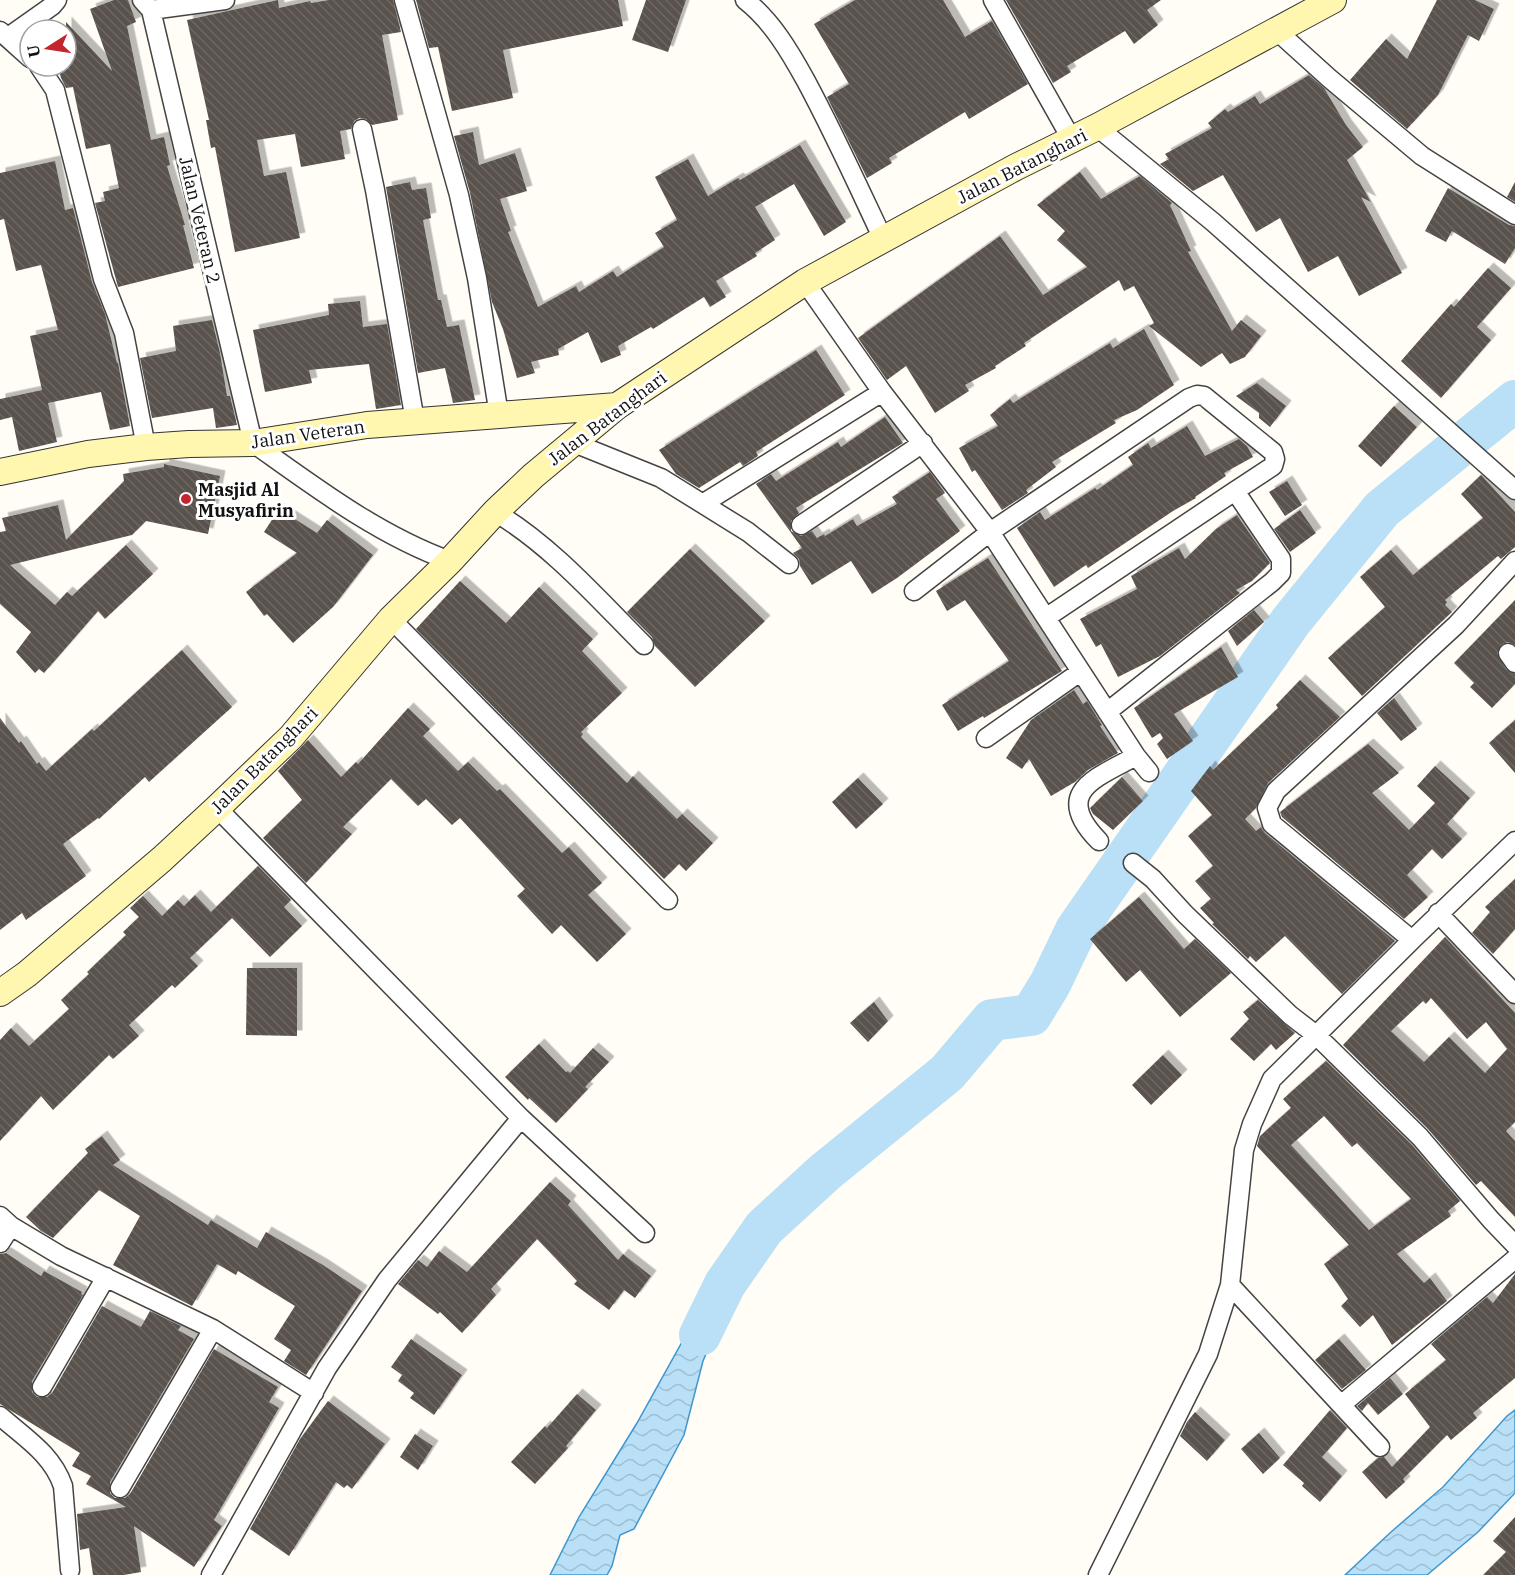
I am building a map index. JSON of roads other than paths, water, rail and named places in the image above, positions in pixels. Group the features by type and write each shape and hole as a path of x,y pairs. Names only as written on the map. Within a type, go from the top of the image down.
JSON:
{"street":[{"path":"18,47 4,34 52,6 57,0"},
{"path":"146,5 225,0"},
{"path":"404,0 459,195 477,278 499,415"},
{"path":"745,0 756,8 788,49 828,121 883,239"},
{"path":"993,0 1072,140"},
{"name":"Jalan Batanghari","path":"0,993 36,966 162,859 217,808 299,729 391,619 450,561 495,512 533,476 617,406 805,282 1016,167 1097,127 1333,0"},
{"name":"Jalan Veteran 2","path":"146,5 253,443"},
{"path":"1277,31 1422,156 1515,215"},
{"path":"47,78 55,90 103,279 124,333 146,447"},
{"path":"1097,127 1213,222 1515,490"},
{"path":"362,129 377,201 414,421"},
{"path":"805,282 882,392 990,532 1047,617 1080,672 1149,772"},
{"path":"704,503 882,392"},
{"path":"914,591 990,532 1189,398 1197,395 1204,396 1273,452 1275,459 1273,466 1047,617"},
{"name":"Jalan Veteran","path":"0,472 88,454 146,447 253,443 367,425 617,406"},
{"path":"574,442 661,478 748,532 789,564"},
{"path":"253,443 327,496 417,549 450,561"},
{"path":"801,525 922,443"},
{"path":"1107,712 1281,573 1281,559 1235,491"},
{"path":"495,512 520,527 550,551 644,645"},
{"path":"1412,940 1272,824 1267,808 1276,791 1456,625 1515,561"},
{"path":"391,619 668,900"},
{"path":"986,738 1080,672"},
{"path":"1099,841 1085,826 1080,813 1079,797 1088,782 1136,756"},
{"path":"217,808 521,1118 645,1233"},
{"path":"1098,1575 1208,1354 1230,1285 1244,1150 1252,1124 1272,1079 1438,913 1513,847"},
{"path":"1133,863 1153,879 1185,914 1290,1015 1316,1035 1420,1137 1515,1245"},
{"path":"1438,913 1515,994"},
{"path":"211,1575 327,1368 387,1280 521,1118"},
{"path":"0,1242 5,1221 61,1256 213,1329 314,1393"},
{"path":"1341,1405 1515,1259"},
{"path":"42,1387 106,1276"},
{"path":"1230,1285 1380,1447"},
{"path":"120,1488 213,1329"},
{"path":"0,1416 46,1456 59,1475 63,1486 70,1570"}],"water":[{"path":"725,1284 732,1304 717,1328 703,1361 684,1435 634,1529 620,1535 612,1566 607,1575 550,1575 579,1517 637,1423 712,1288"},
{"path":"1515,1410 1515,1493 1478,1532 1427,1575 1345,1575 1443,1487"}],"waterway":[{"path":"700,1335 725,1284 764,1228 825,1172 947,1073 992,1020 1031,1015 1050,984 1076,930 1291,621 1382,509 1515,401"}],"place":[{"name":"Masjid Al Musyafirin","path":"186,499"}]}
